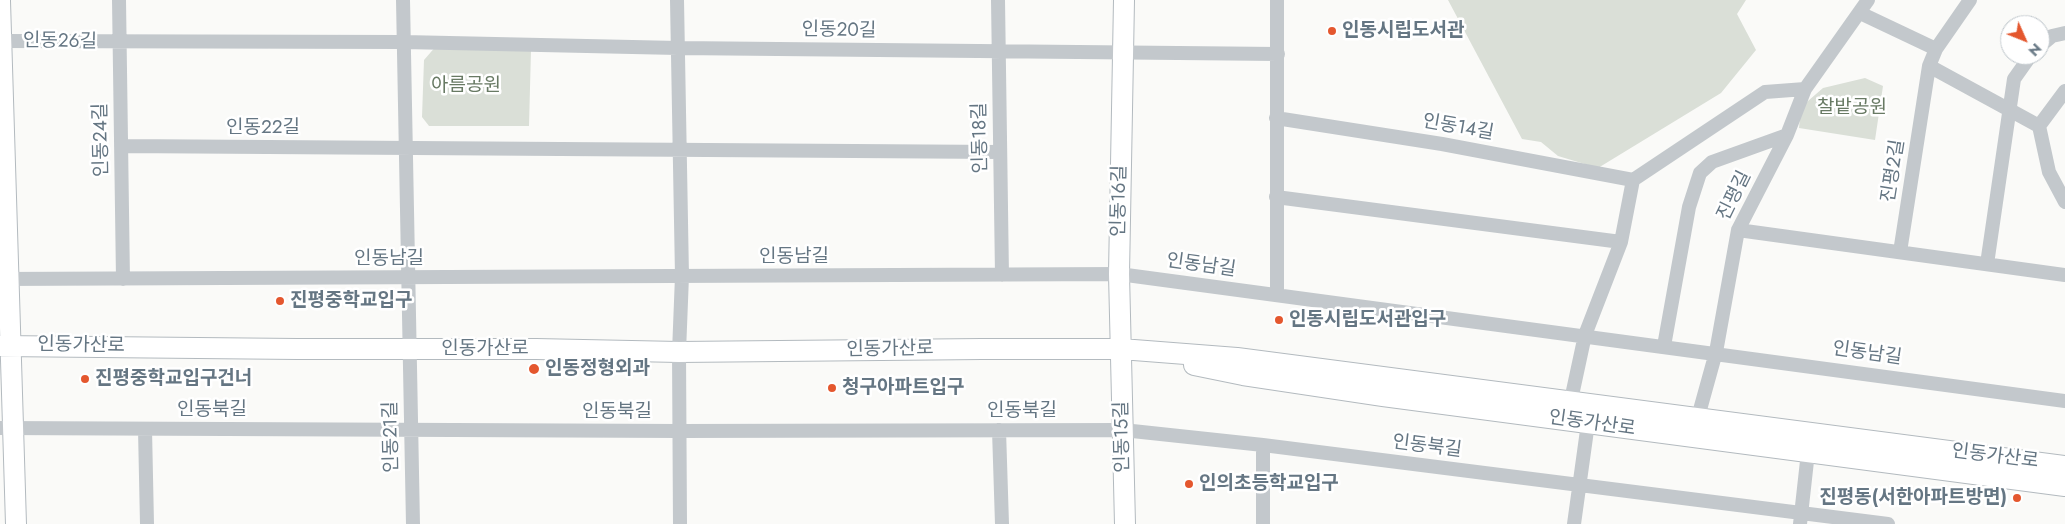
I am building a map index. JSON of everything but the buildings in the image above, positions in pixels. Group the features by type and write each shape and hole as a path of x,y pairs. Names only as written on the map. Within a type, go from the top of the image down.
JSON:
{"main road":[{"name":"인동16길","path":"1121,350 1119,274 1124,0"},
{"name":"인동26길","path":"0,1 6,428 16,524"},
{"name":"인동가산로","path":"5,345 679,352 982,349 1121,350 1237,358 1571,400 2065,466"},
{"name":"인동가산로","path":"1121,350 1243,375 2065,486"},
{"name":"인동15길","path":"1121,350 1125,524"}],"street":[{"name":"인동24길","path":"120,0 123,279"},
{"path":"403,0 409,349"},
{"path":"677,0 682,276 679,352 680,524"},
{"name":"인동18길","path":"998,0 1002,275"},
{"path":"1277,0 1277,295"},
{"name":"진평길","path":"1698,417 1716,352 1738,230 1786,135 1805,89 1868,0"},
{"name":"진평2길","path":"1900,252 1929,66 1936,49 1970,0"},
{"path":"1860,12 1936,49"},
{"path":"2050,38 2065,33"},
{"name":"인동26길","path":"1,41 120,42"},
{"path":"120,42 404,42"},
{"name":"인동20길","path":"404,42 678,48 999,51"},
{"path":"999,51 1278,54"},
{"path":"1987,264 2014,80 2024,65"},
{"path":"1929,66 2039,126"},
{"path":"1571,400 1585,335 1621,242 1633,180 1766,92 1805,89"},
{"path":"2065,91 2039,126 2049,172 2065,202"},
{"name":"인동14길","path":"1276,118 1442,144 1633,180"},
{"path":"1664,346 1689,207 1700,173 1712,162 1786,135"},
{"name":"인동22길","path":"121,146 406,148"},
{"path":"406,148 1000,152"},
{"path":"1276,197 1621,242"},
{"path":"1738,230 1987,264 2065,272"},
{"name":"인동남길","path":"4,279 1119,274 1716,352 2065,401"},
{"name":"인동21길","path":"409,349 413,524"},
{"path":"1574,524 1588,423"},
{"name":"인동북길","path":"6,428 679,431 1123,430 1263,445 1579,485 1801,518 1888,524"},
{"path":"145,429 147,524"},
{"path":"999,430 1002,524"},
{"path":"1263,445 1263,524"},
{"path":"1801,518 1808,452"}],"green space":[{"path":"1448,0 1746,0 1737,14 1756,50 1721,93 1598,168 1558,156 1541,142 1522,139"},
{"name":"아름공원","path":"437,45 531,50 529,126 429,126 422,117 424,60"},
{"name":"찰밭공원","path":"1865,78 1883,86 1875,140 1799,128 1801,107 1823,88"}],"place":[{"name":"인동시립도서관","path":"1332,31"},
{"name":"진평중학교입구","path":"280,301"},
{"name":"인동시립도서관입구","path":"1279,320"},
{"name":"인동정형외과","path":"534,369"},
{"name":"진평중학교입구건너","path":"85,379"},
{"name":"청구아파트입구","path":"832,388"},
{"name":"인의초등학교입구","path":"1189,484"},
{"name":"진평동(서한아파트방면)","path":"2017,498"}]}
